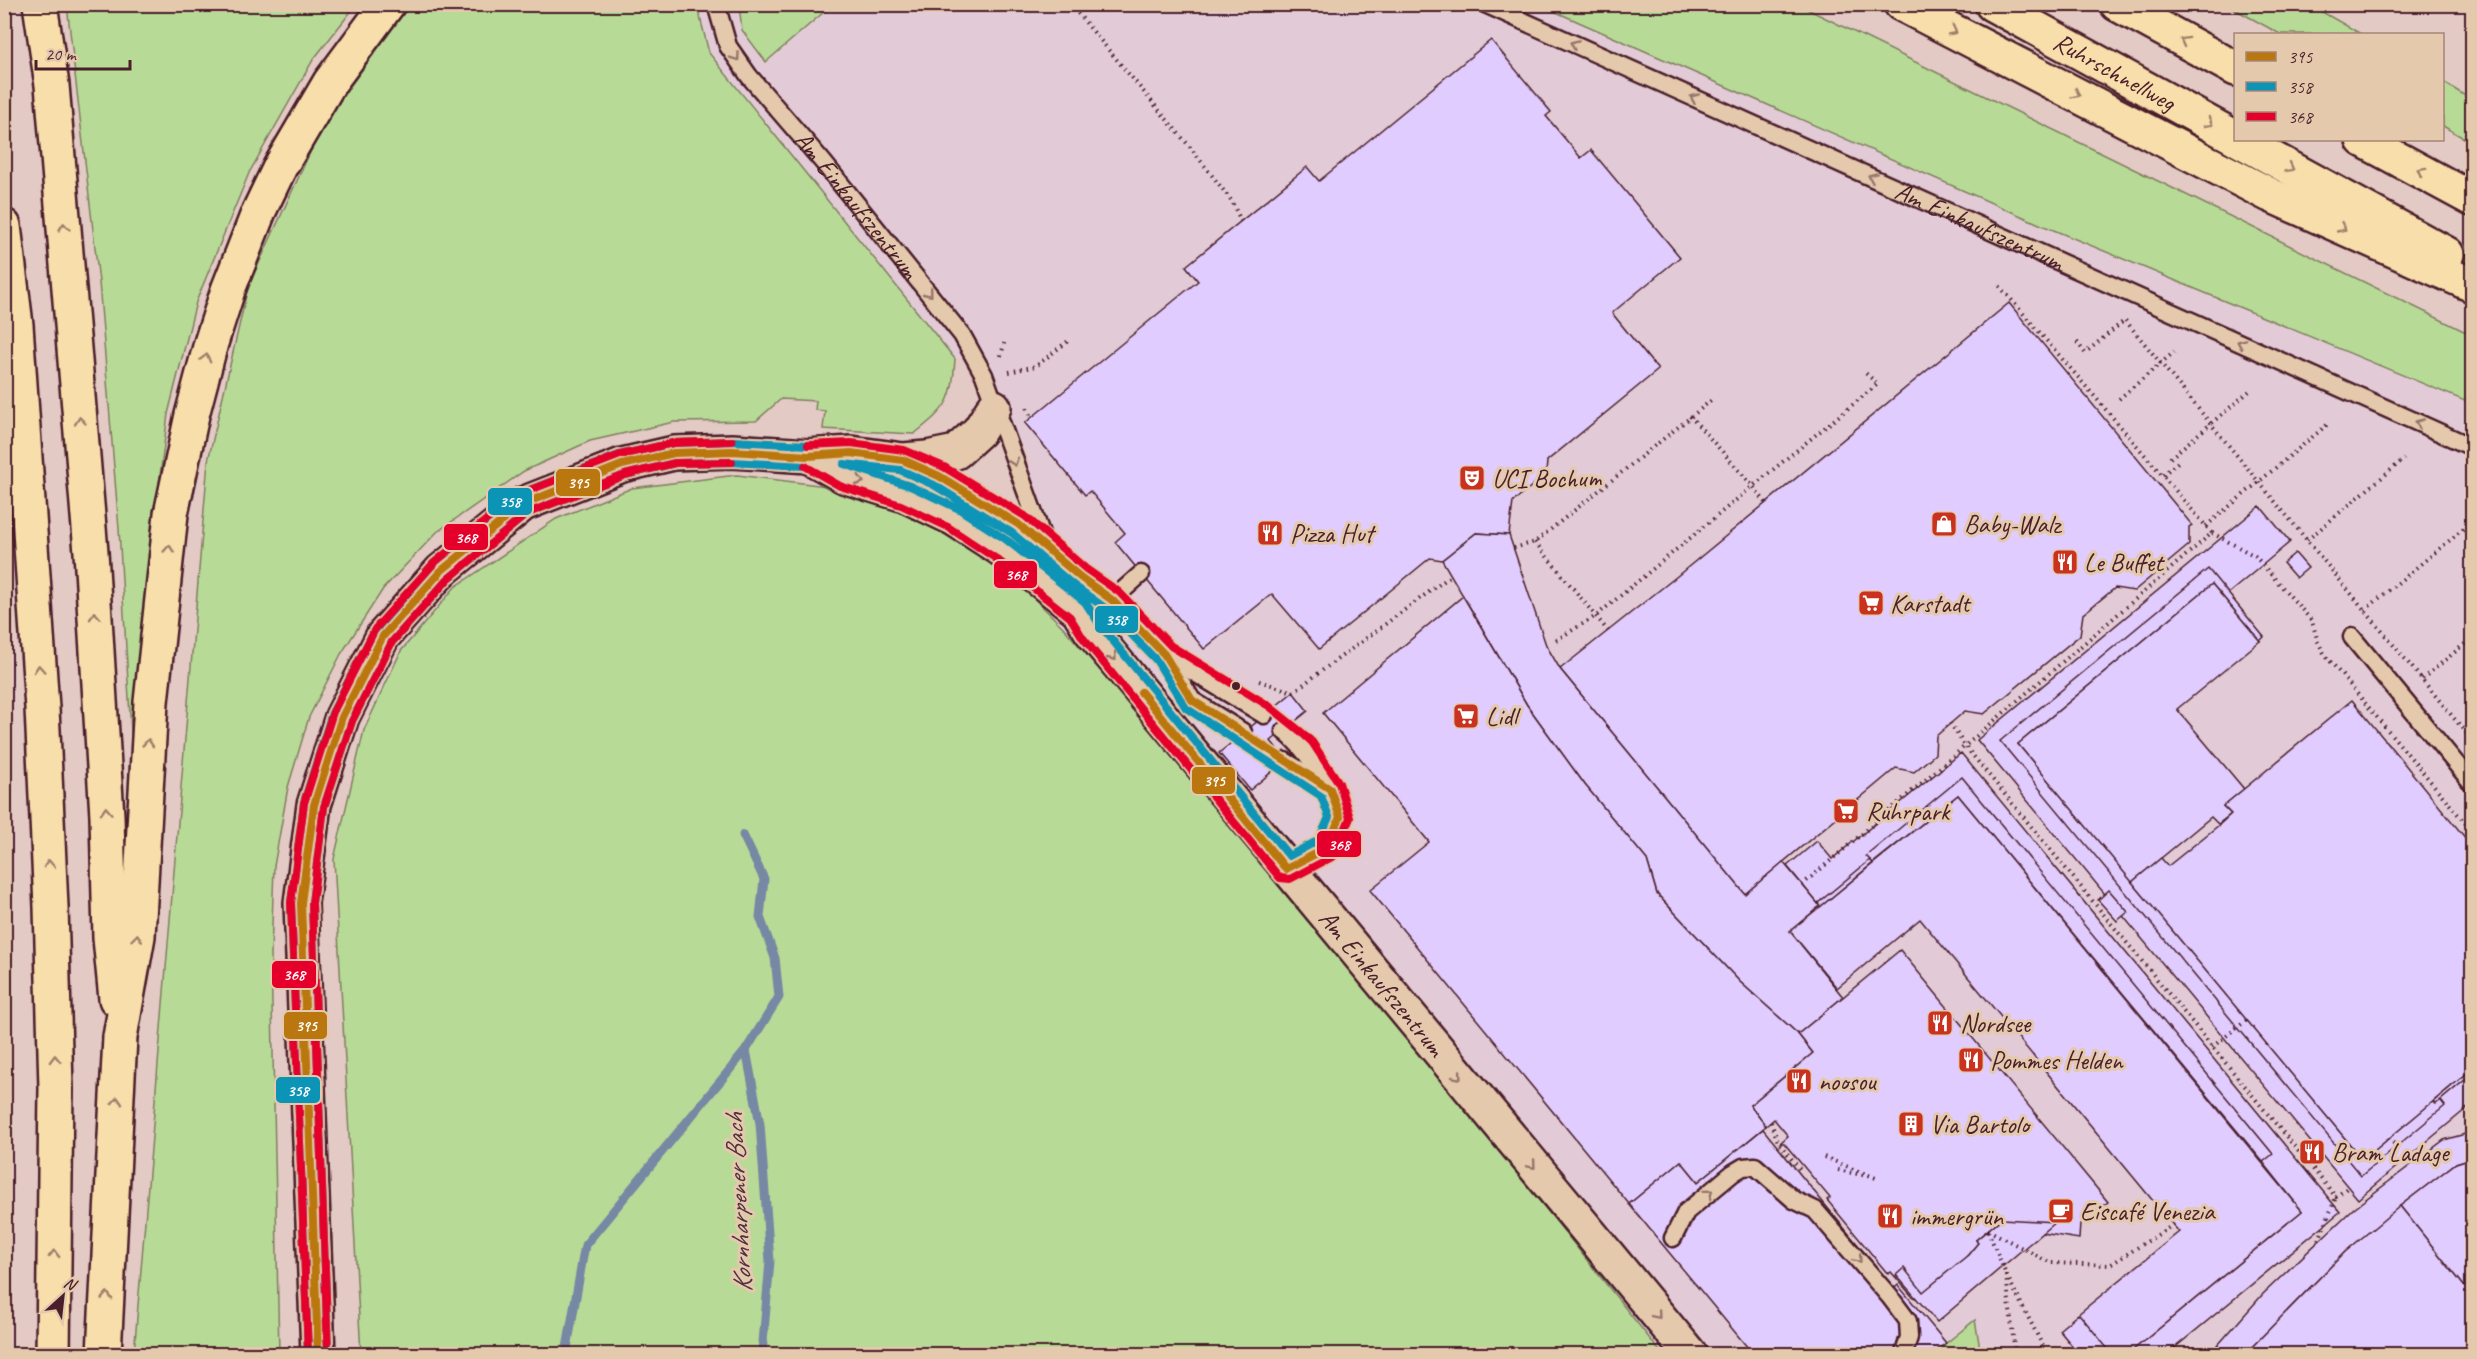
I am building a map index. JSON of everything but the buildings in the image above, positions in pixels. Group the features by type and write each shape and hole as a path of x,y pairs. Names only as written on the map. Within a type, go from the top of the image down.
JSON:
{"highway":[{"path":"40,4 52,85 90,541 107,816 110,938 120,1036"},
{"path":"104,1354 120,1036 138,936 151,702 171,513 200,382 240,259 280,166 330,82 388,4"},
{"path":"1901,4 2270,195 2472,285"},
{"name":"Ruhrschnellweg","path":"1992,4 2234,137"},
{"path":"2117,4 2234,68"},
{"name":"Ruhrschnellweg","path":"2241,141 2472,268"},
{"path":"2365,141 2472,200"},
{"path":"4,226 16,325 41,696 51,907 56,1088 53,1354"}],"street":[{"name":"Am Einkaufszentrum","path":"794,448 844,476 905,495 935,479 956,452 979,431 994,407"},
{"name":"Am Einkaufszentrum","path":"318,1354 301,903 314,805 342,717 378,646 384,636 441,571 523,504 622,465 674,453 794,448 903,460 935,479 953,518 1001,549 1084,620 1286,869 1690,1354"}],"lane":[{"name":"Am Einkaufszentrum","path":"716,4 728,46 749,76 829,170 955,327 984,375 1046,547 1084,620"},
{"name":"Am Einkaufszentrum","path":"1485,4 2472,447"},
{"path":"935,479 1018,524 1112,600 1164,654 1192,700 1243,732"},
{"path":"1084,620 1112,600 1141,574"},
{"path":"2352,637 2472,783"},
{"path":"1164,654 1264,715"},
{"path":"1284,731 1304,749 1330,789 1340,817 1327,848 1286,869"},
{"path":"1285,761 1330,789"},
{"path":"1673,1238 1686,1212 1733,1173 1743,1167 1755,1166 1794,1200 1820,1214 1890,1297 1908,1321 1909,1337 1904,1353"}],"path":[{"path":"1070,4 1190,147 1231,200 1241,221"},
{"path":"1997,283 2212,533 2255,556 2312,621 2318,642 2325,655 2472,831"},
{"path":"2077,342 2085,353 2125,320 2472,739"},
{"path":"984,375 1036,366 1068,341"},
{"path":"2119,399 2174,352"},
{"path":"1556,640 1596,616 1878,384 1863,371"},
{"path":"2169,458 2252,389"},
{"path":"1514,548 1535,542 1713,399"},
{"path":"1690,416 1766,503"},
{"path":"2206,526 2328,424"},
{"path":"2307,540 2404,459"},
{"path":"2163,475 2179,462"},
{"path":"2365,610 2472,522"},
{"path":"1802,885 2212,533"},
{"path":"1535,542 1608,631"},
{"path":"1249,677 1293,692 1452,576"},
{"path":"2422,679 2472,638"},
{"path":"1950,723 1965,746 2336,1197"},
{"path":"2212,1047 2247,1020"},
{"path":"1771,1122 1778,1142 1805,1175"},
{"path":"2389,1138 2396,1146"},
{"path":"1824,1156 1876,1178 1838,1170"},
{"path":"2331,1201 2348,1187"},
{"path":"2319,1240 2336,1197"},
{"path":"2047,1354 2005,1272 1988,1230 2051,1263 2110,1265 2173,1225"},
{"path":"2005,1272 2015,1354"},
{"path":"2036,1354 2042,1347"}],"shaded area":[{"name":"Ruhrpark","path":"697,5 1540,5 2044,226 2472,404 2472,1354 1662,1354 1375,995 1063,627 1026,555 1023,538 1029,458 1000,404 962,358 955,359 709,53"}],"green space":[{"path":"739,4 832,5 766,62 742,30"},
{"path":"67,5 356,5 313,60 249,173 196,302 168,414 153,530 134,783 119,529 99,282"},
{"path":"410,5 697,5 709,53 955,359 950,395 941,410 914,434 823,429 825,411 815,410 816,401 781,399 756,421 674,422 590,441 524,471 437,532 383,589 341,654 309,717 288,787 274,866 271,954 279,1354 134,1354 208,461 248,287 325,120"},
{"path":"1540,5 1799,5 2472,335 2472,404 2044,226"},
{"path":"2227,5 2310,5 2359,33 2278,33"},
{"path":"2444,83 2472,100 2472,143 2444,127"},
{"path":"737,475 851,489 938,524 1002,567 1063,627 1375,995 1662,1354 361,1354 334,859 364,730 401,651 455,587 556,519 632,488"},
{"path":"1975,1320 1981,1354 1940,1354 1940,1348"}],"waterway":[{"path":"566,1354 585,1245 746,1050 779,997 775,958 760,917 764,879 743,835"},
{"name":"Kornharpener Bach","path":"746,1050 760,1124 770,1261 762,1354"}],"transit line":[{"name":"368","path":"308,1354 291,903 304,803 333,712 375,629 434,563 517,495 620,455 673,443 732,441"},
{"name":"358","path":"308,1354 291,902 304,802 332,713 374,631 434,563 519,494 619,455 673,443 733,441 808,445"},
{"name":"368","path":"805,466 840,486 901,505 948,527 995,558 1070,617 1083,638 1280,878 1290,879 1334,856 1350,818 1339,783 1312,742 1269,706 1171,646 1119,592 1086,569 1025,516 944,467 904,450 851,443 808,445"},
{"name":"395","path":"318,1354 301,903 314,805 342,717 383,636 441,571 523,504 622,465 674,453 732,451 808,456 851,453 903,460 939,476 1018,524 1080,577 1112,600 1164,654 1192,700 1330,789 1340,817 1327,848 1286,869"},
{"name":"358","path":"328,1354 312,903 324,807 352,721 392,642 448,579 528,513 625,475 675,463 732,462 805,466"},
{"name":"368","path":"328,1354 312,903 324,807 352,721 392,642 448,579 528,513 625,475 675,463 732,462"},
{"name":"358","path":"844,464 900,470 934,485 1012,533 1073,585 1105,608 1131,634 1156,660 1186,708 1321,796 1329,817 1319,840 1289,856 1100,625 1085,602 1008,541 959,509 910,486 844,464"},
{"name":"395","path":"1141,692 1286,869"}],"place":[{"name":"UCI Bochum","path":"1472,478"},
{"name":"Baby-Walz","path":"1944,524"},
{"name":"Pizza Hut","path":"1270,533"},
{"name":"Le Buffet","path":"2065,562"},
{"name":"Karstadt","path":"1871,603"},
{"name":"Lidl","path":"1466,716"},
{"name":"Ruhrpark","path":"1846,811"},
{"name":"Nordsee","path":"1940,1023"},
{"name":"Pommes Helden","path":"1971,1060"},
{"name":"noosou","path":"1799,1081"},
{"name":"Via Bartolo","path":"1911,1124"},
{"name":"Bram Ladage","path":"2312,1152"},
{"name":"Eiscafé Venezia","path":"2061,1211"},
{"name":"immergrün","path":"1890,1216"}]}
